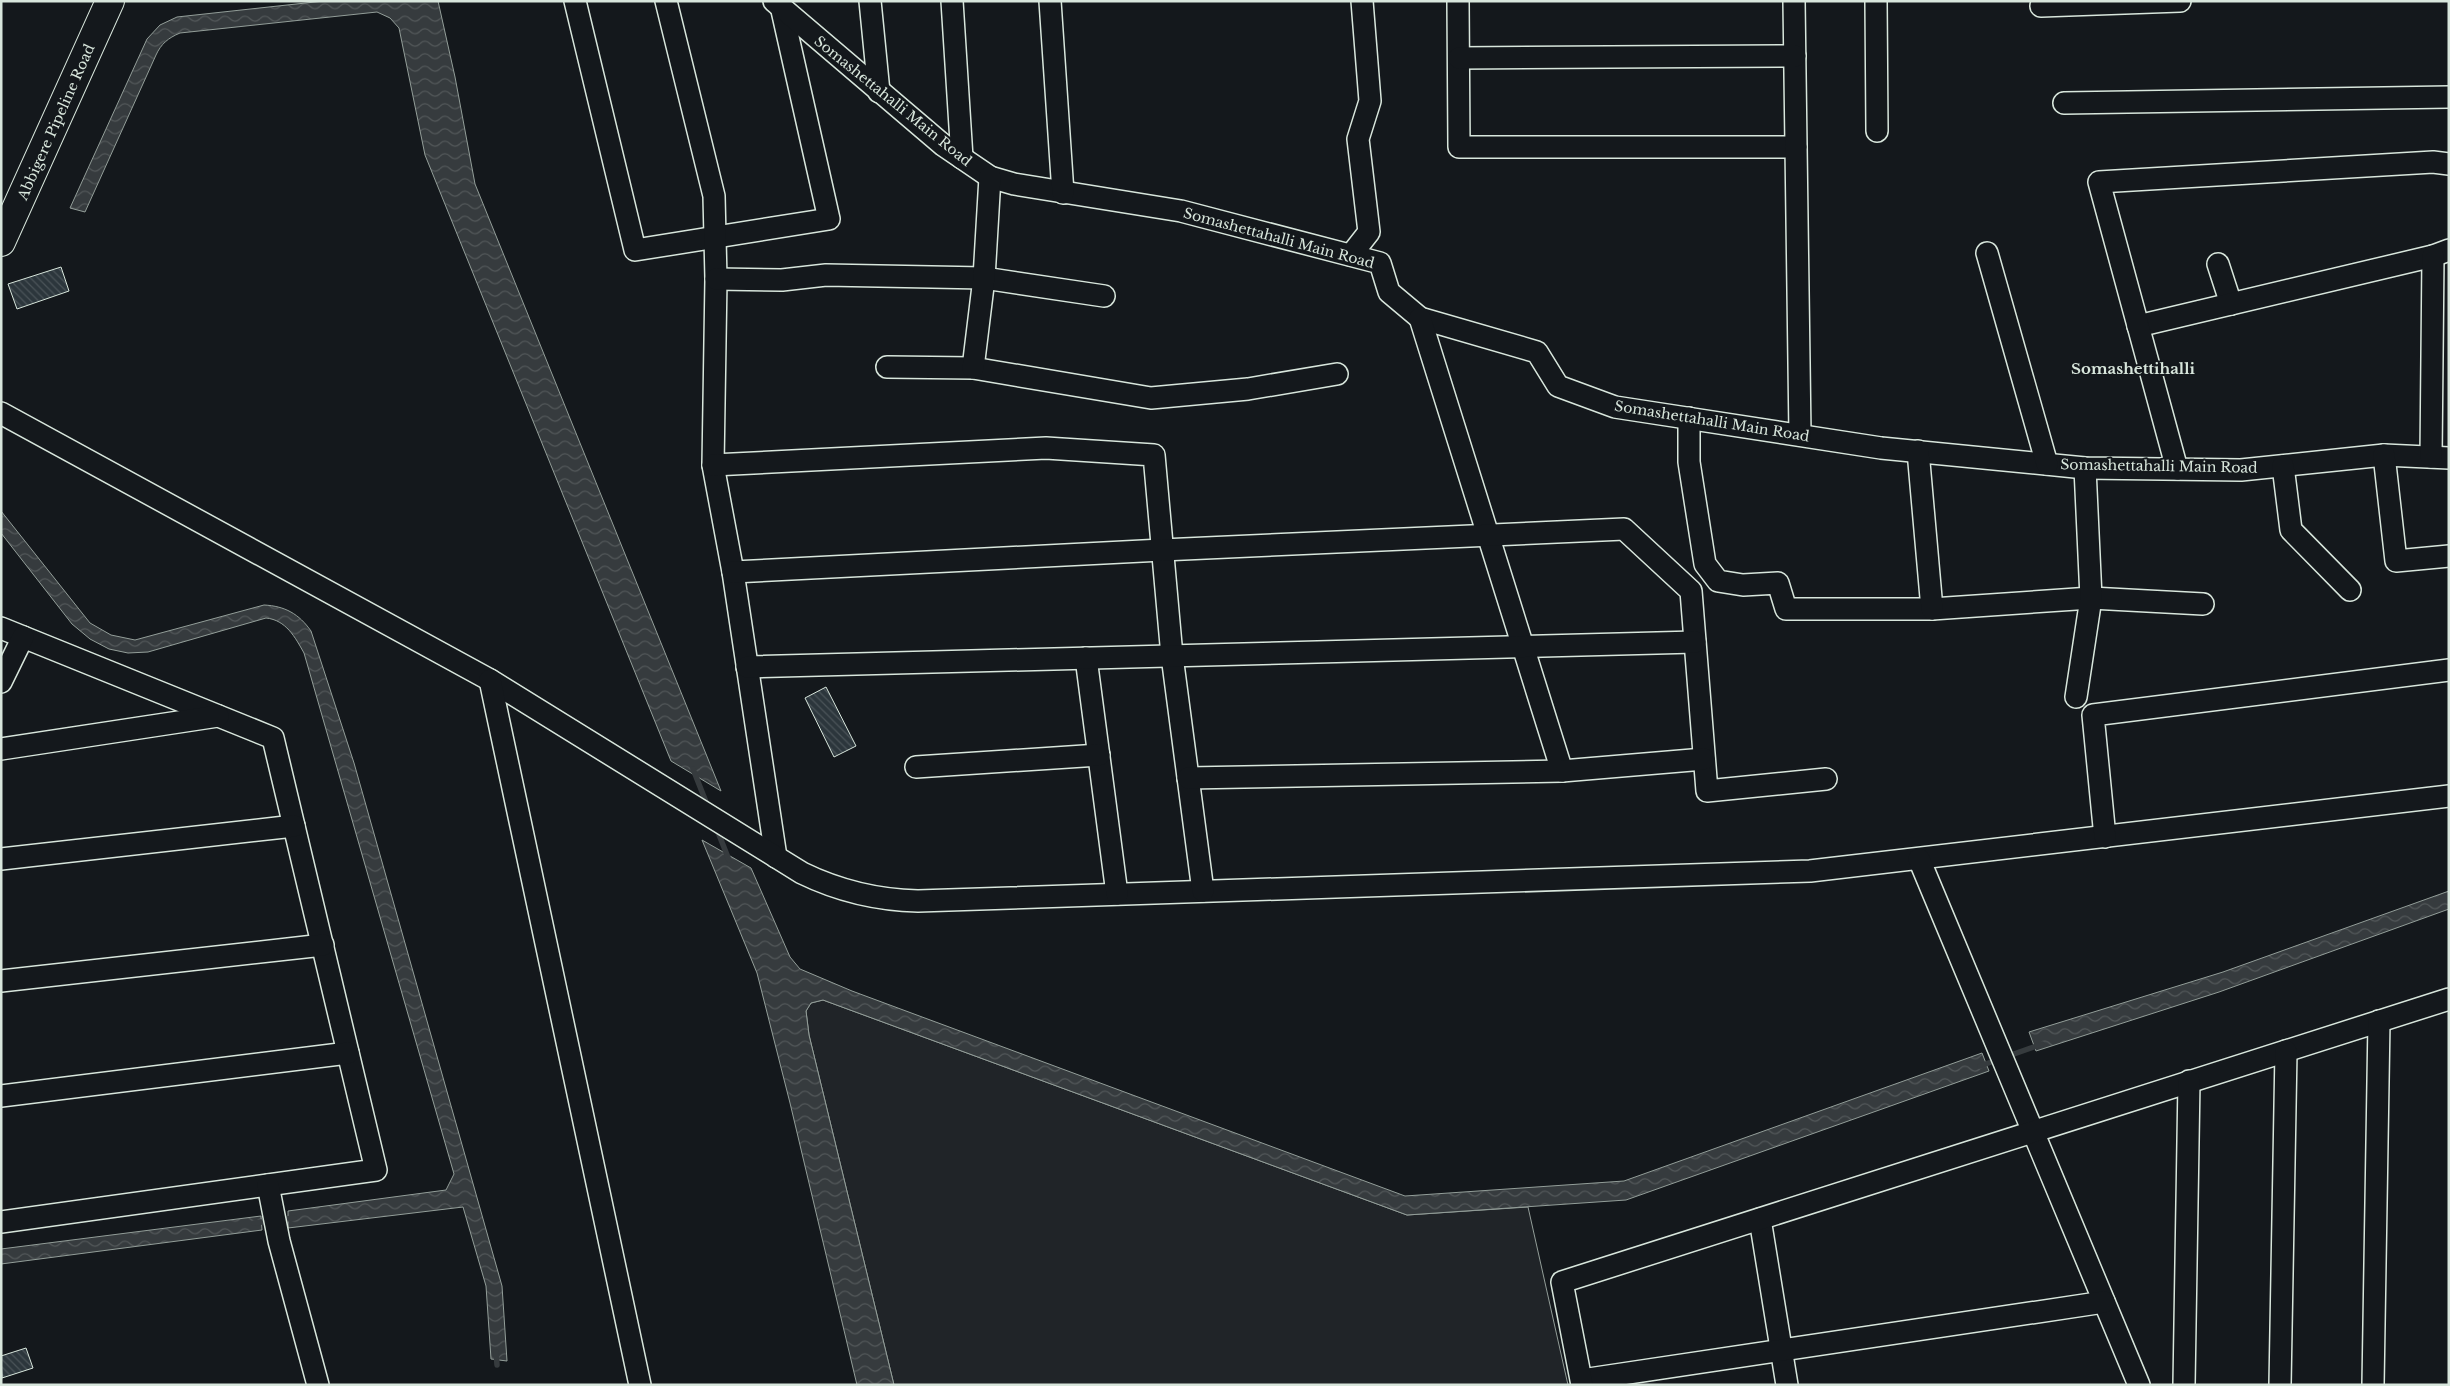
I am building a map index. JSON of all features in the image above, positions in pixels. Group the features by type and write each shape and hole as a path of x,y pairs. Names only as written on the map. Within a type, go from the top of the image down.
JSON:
{"main road":[{"name":"Abbigere Pipeline Road","path":"1,242 110,1"}],"street":[{"path":"575,1 635,250 829,219 779,3"},
{"path":"666,1 714,196 716,279 713,465 734,572 776,857"},
{"path":"870,1 878,92"},
{"path":"952,1 962,158"},
{"path":"1050,1 1063,193"},
{"path":"1351,255 1369,232 1358,140 1370,101 1362,1"},
{"path":"1458,1 1459,147 1796,147"},
{"path":"1794,1 1800,435"},
{"path":"1876,1 1877,131"},
{"path":"2041,6 2180,1"},
{"name":"Somashettahalli Main Road","path":"779,3 878,92 962,158 990,177 1014,184 1063,193 1181,211 1380,263 1389,292 1420,318 1536,352 1558,386 1607,404 1800,435 1918,451 2085,468 2241,470 2384,455 2440,458"},
{"path":"1459,58 1795,56"},
{"path":"2064,103 2449,97"},
{"path":"2178,469 2099,182 2433,162 2449,164"},
{"path":"973,368 984,278 990,177"},
{"path":"1987,253 2047,464"},
{"path":"2138,326 2441,253 2440,458"},
{"path":"2218,264 2231,304"},
{"path":"716,279 782,280 826,275 984,278 1104,296"},
{"path":"1420,318 1562,771"},
{"path":"887,367 973,368 1151,398 1248,389 1337,374"},
{"path":"1,413 490,680 802,873 835,888 874,898 896,901 1810,871 2449,796"},
{"path":"1689,418 1689,462 1705,564 1718,581 1744,585 1778,583 1786,609 1932,609 2091,598 2203,604"},
{"path":"713,465 1046,448 1154,455 1172,656 1203,891"},
{"path":"1918,451 1932,609"},
{"path":"2384,455 2396,561 2449,556"},
{"path":"2283,466 2291,530 2350,590"},
{"path":"2076,697 2091,598 2085,468"},
{"path":"734,572 1624,529 1691,592 1707,790 1826,779"},
{"path":"1,628 274,738 376,1170 1,1222"},
{"path":"1,682 23,637"},
{"path":"747,667 1695,642"},
{"path":"1086,658 1117,894"},
{"path":"2105,836 2093,715 2449,670"},
{"path":"490,680 640,1385"},
{"path":"1,749 218,716"},
{"path":"916,767 1099,755"},
{"path":"1188,778 1562,771 1704,759"},
{"path":"1,859 294,826"},
{"path":"1919,859 2139,1385"},
{"path":"1,982 323,945"},
{"path":"2104,1302 1582,1382 1562,1282 2449,999"},
{"path":"2373,1385 2379,1021"},
{"path":"2280,1385 2286,1051"},
{"path":"1,1096 348,1053"},
{"path":"2184,1385 2189,1081"},
{"path":"268,1185 279,1241 318,1385"},
{"path":"1760,1219 1787,1385"}],"shaded area":[{"path":"823,1000 1407,1215 1528,1207 1568,1385 894,1385 809,1035 806,1011 811,1003"}],"water":[{"path":"324,1 438,1 455,77 475,184 721,791 671,761 425,155 399,28 390,18 377,12 180,33 172,37 165,42 156,55 85,212 70,208 147,39 160,25 177,17"},
{"path":"1,511 90,623 111,635 135,640 264,605 279,607 291,612 302,620 311,631 354,763 502,1286 507,1361 491,1359 486,1286 463,1207 288,1228 288,1211 446,1190 454,1174 301,647 289,630 279,622 266,618 148,652 128,653 109,649 90,639 72,624 1,533"},
{"path":"702,840 751,868 790,957 800,969 852,991 1405,1196 1624,1181 1982,1053 1989,1071 1626,1200 1407,1215 823,1000 811,1003 806,1011 809,1035 894,1385 857,1385 757,973"},
{"path":"2449,891 2449,909 2219,992 2036,1051 2029,1032 2223,972"},
{"path":"261,1216 262,1230 1,1264 1,1249"}],"building":[{"path":"61,267 69,291 17,309 8,284"},
{"path":"826,687 856,746 834,757 805,698"},
{"path":"26,1348 33,1368 2,1378 1,1356"}],"waterway":[{"path":"693,769 708,807"},
{"path":"716,827 729,860"},
{"path":"1980,1066 2042,1044"},
{"path":"254,1223 294,1218"},
{"path":"496,1352 497,1365"}],"district":[{"name":"Somashettihalli","path":"2133,368"}]}
